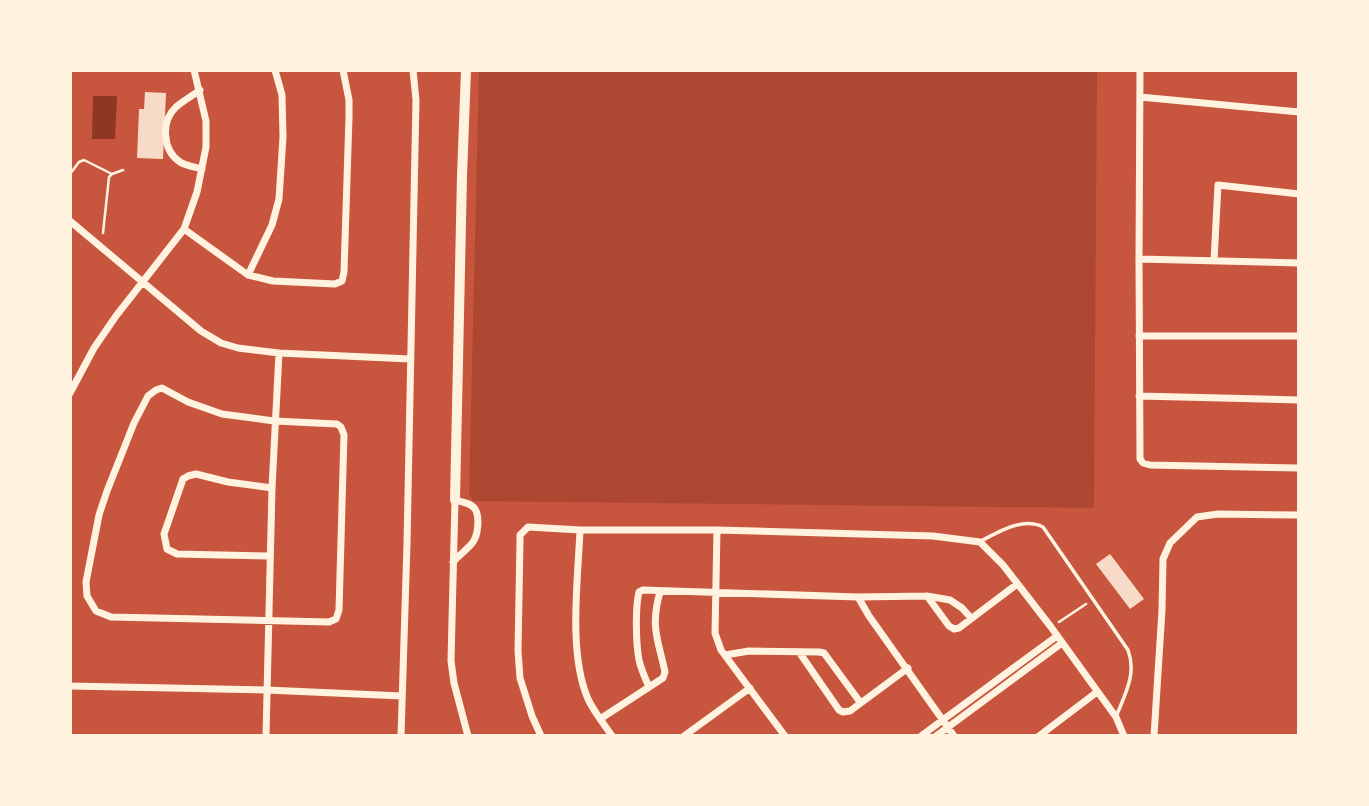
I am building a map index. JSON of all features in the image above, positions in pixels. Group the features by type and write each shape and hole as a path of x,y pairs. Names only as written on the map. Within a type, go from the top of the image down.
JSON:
{"street":[{"path":"70,393 94,348 116,316 184,229 197,192 206,147 206,121 194,70"},
{"path":"248,275 272,225 279,199 283,137 282,95 275,70"},
{"path":"184,229 248,275 273,281 335,284 342,281 349,117 349,100 343,70"},
{"path":"401,736 416,100 413,70"},
{"path":"466,70 451,661 468,736"},
{"path":"1140,70 1139,454 1143,463 1150,465 1299,468"},
{"path":"200,90 170,114 166,141 170,152 181,162 202,169"},
{"path":"1140,97 1299,112"},
{"path":"1214,261 1218,185 1299,194"},
{"path":"70,221 201,331 221,343 279,353 410,359"},
{"path":"1139,259 1299,263"},
{"path":"1139,336 1299,336"},
{"path":"266,736 272,488 279,353"},
{"path":"162,388 188,402 222,414 341,426 344,435 339,610 336,619 329,622 270,622 111,617 96,611 87,596 86,582 99,515 107,491 127,439 148,397 156,390 162,388"},
{"path":"1139,396 1299,400"},
{"path":"270,556 177,554 167,549 164,534 183,479 188,476 196,474 272,488"},
{"path":"453,562 471,545 477,535 475,509 468,503 455,500"},
{"path":"1154,736 1163,559 1170,543 1197,517 1218,514 1299,515"},
{"path":"541,736 520,678 518,651 520,535 528,527 933,536 980,541 1003,565 1051,627 1116,717 1124,736"},
{"path":"580,530 576,628 578,666 589,701 612,736"},
{"path":"717,530 715,633 721,650 785,736"},
{"path":"928,596 952,628 959,628 1017,584"},
{"path":"649,687 639,660 638,598 639,592 643,590 858,597 928,596 950,600 971,618"},
{"path":"600,719 663,678 654,621 660,592"},
{"path":"858,597 954,736"},
{"path":"921,736 1060,640"},
{"path":"936,736 1060,640"},
{"path":"725,654 749,650 824,653 860,702"},
{"path":"799,652 843,712 850,711 908,668"},
{"path":"70,686 402,696"},
{"path":"684,736 750,688"},
{"path":"1039,736 1048,733 1097,692"}],"lane":[{"path":"980,541 1023,523 1043,527 1128,650 1132,674 1116,717"}],"path":[{"path":"70,174 79,162 84,160 112,174"},
{"path":"100,247 109,177 122,170"},
{"path":"1051,627 1093,600"}],"shaded area":[{"path":"479,70 1097,70 1094,508 473,501 469,494"},
{"path":"93,96 117,96 115,139 92,139"}],"building":[{"path":"145,92 166,93 163,159 137,158 139,109 144,109"},
{"path":"1110,554 1144,599 1130,609 1096,564"}]}
